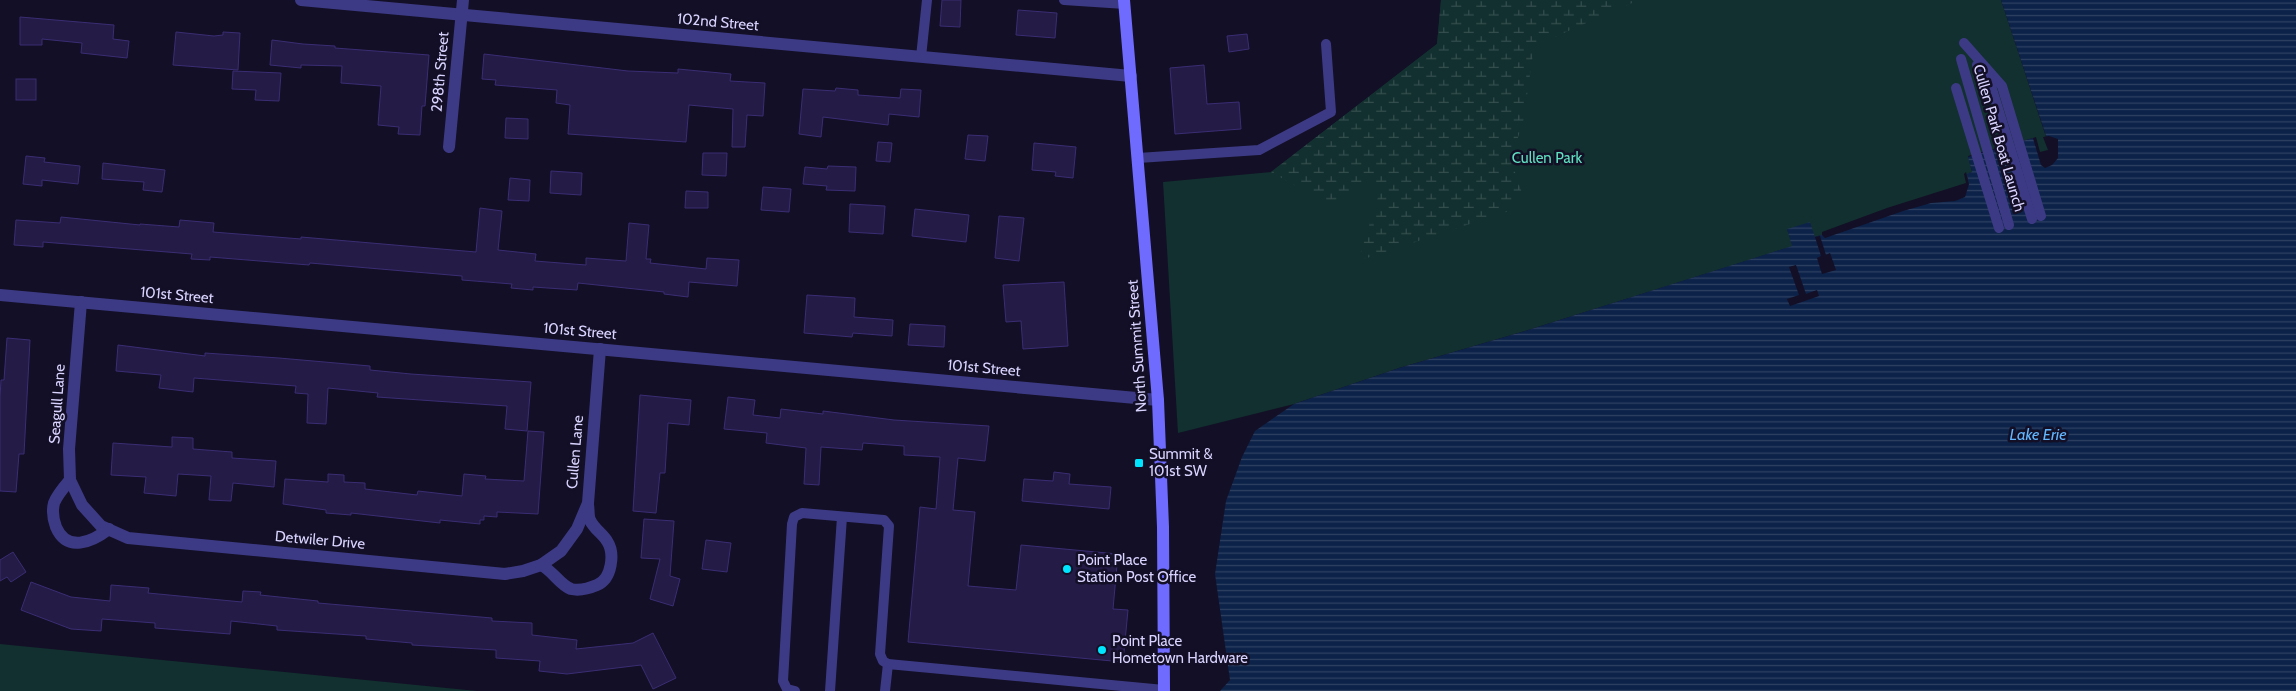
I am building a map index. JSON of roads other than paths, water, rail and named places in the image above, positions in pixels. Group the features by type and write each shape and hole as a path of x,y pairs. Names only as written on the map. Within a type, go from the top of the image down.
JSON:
{"main road":[{"name":"North Summit Street","path":"1124,2 1158,400 1163,527 1164,690"}],"street":[{"name":"102nd Street","path":"301,0 1131,76"},
{"name":"298th Street","path":"449,147 463,0"},
{"name":"101st Street","path":"0,295 1158,400"},
{"name":"Seagull Lane","path":"80,302 69,449 70,480 82,505"},
{"name":"Cullen Lane","path":"561,551 577,530 588,502 600,349"},
{"path":"70,480 55,502 53,511 57,529 64,539 73,542 95,540 109,529"},
{"path":"541,566 551,570 572,589 588,589 601,584 608,575 611,564 611,552 608,541 590,519 588,502"},
{"name":"Detwiler Drive","path":"82,505 101,526 128,538 505,574 523,572 541,566 561,551"}],"lane":[{"path":"921,57 927,0"},
{"path":"1064,0 1124,2"},
{"name":"Cullen Park Boat Launch","path":"1964,43 2002,86 2036,217 1992,89 1964,43"},
{"path":"1138,158 1259,150 1331,112 1326,44"},
{"name":"Cullen Park Boat Launch","path":"1956,88 2004,227 1961,59"},
{"path":"795,691 787,689 783,681 792,524 794,517 802,513 884,520 889,526 880,654 883,661 888,664 1164,690"},
{"path":"830,691 842,517"},
{"path":"885,691 888,664"}],"water":[{"name":"Lake Erie","path":"2001,0 2296,0 2296,691 1220,691 1230,680 1215,574 1226,501 1242,457 1255,431 1294,404 1399,368 1525,331 1792,246 1787,229 1810,222 1815,237 1969,184 1967,174 1972,172 1968,157 2033,138 2039,155 2051,151"}],"place":[{"name":"Summit & 101st SW","path":"1139,463"},
{"name":"Point Place Station Post Office","path":"1067,569"},
{"name":"Point Place Hometown Hardware","path":"1102,650"}],"park label":[{"name":"Cullen Park","path":"1547,158"}]}
